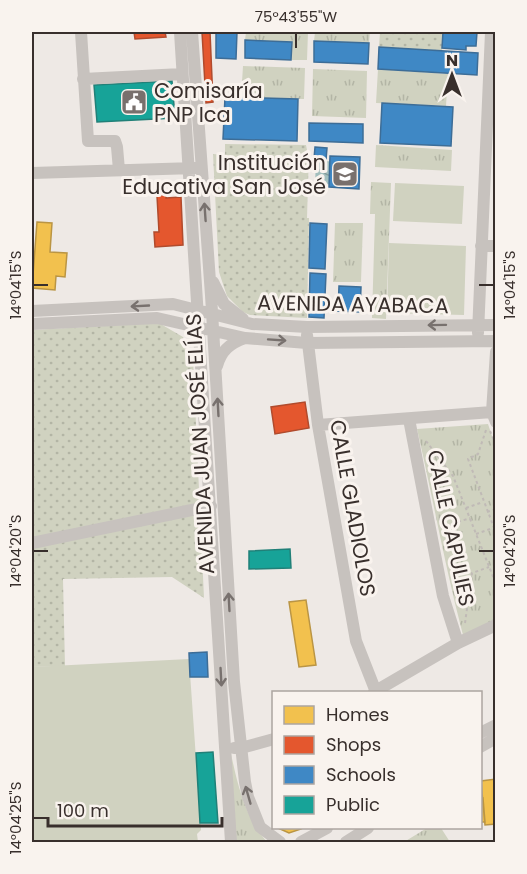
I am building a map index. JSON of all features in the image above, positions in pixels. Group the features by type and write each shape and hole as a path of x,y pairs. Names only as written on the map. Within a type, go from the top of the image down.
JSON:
{"street":[{"path":"81,32 88,141 115,141 119,171"},
{"name":"AVENIDA JUAN JOSÉ ELÍAS","path":"180,32 231,843"},
{"name":"AVENIDA JUAN JOSÉ ELÍAS","path":"192,32 234,682 241,748 245,782 253,811 260,827 280,843"},
{"path":"478,340 481,246 491,113 491,32"},
{"path":"83,78 182,74"},
{"path":"32,173 201,168"},
{"path":"481,246 495,246"},
{"path":"173,304 191,289 195,269"},
{"path":"209,272 224,304 232,312 252,324"},
{"name":"AVENIDA AYABACA","path":"32,311 173,304 252,324 307,327 495,325"},
{"path":"157,318 185,331 197,346 201,360"},
{"name":"AVENIDA AYABACA","path":"32,324 157,318 245,338 307,343 495,341"},
{"name":"CALLE GLADIOLOS","path":"307,327 318,425 356,641 375,691"},
{"path":"215,370 219,359 228,347 245,338"},
{"path":"318,425 409,419 494,417 495,352"},
{"name":"CALLE CAPULIES","path":"409,419 443,596 458,643"},
{"path":"32,543 211,506"},
{"path":"377,691 458,643 495,625"},
{"path":"482,746 495,738"},
{"path":"226,748 241,748 272,739"},
{"path":"301,843 325,829"},
{"path":"346,843 367,829"}],"path":[{"path":"495,445 488,424 478,454 468,459 495,533"},
{"path":"424,438 453,476 495,584"},
{"path":"466,508 484,502"},
{"path":"487,512 495,509"},
{"path":"437,519 439,529 470,518"},
{"path":"476,534 494,528"},
{"path":"465,625 472,573 489,567"}],"green space":[{"path":"246,32 308,32 307,60 291,60 292,42 245,40"},
{"path":"315,32 370,32 369,43 314,41"},
{"path":"380,32 443,32 442,51 379,47"},
{"path":"243,66 305,68 304,99 241,98"},
{"path":"313,69 367,71 366,118 312,116"},
{"path":"378,69 448,74 446,106 376,103"},
{"path":"225,144 306,145 309,151 307,318 250,315 243,312 227,296 219,272 213,154 225,155"},
{"path":"376,145 452,150 451,171 375,167"},
{"path":"371,182 391,183 386,319 372,318 375,214 370,214"},
{"path":"395,183 464,186 462,224 393,221"},
{"path":"335,223 363,223 361,282 333,282"},
{"path":"389,243 466,246 464,315 387,313"},
{"path":"159,323 183,337 193,359 204,598 172,577 63,579 65,666 32,667 32,330"},
{"path":"488,424 495,445 495,620 463,635 417,429"},
{"path":"189,659 201,830 197,834 198,842 32,842 32,667"},
{"path":"231,754 248,812 267,842 236,842"},
{"path":"425,829 442,829 450,842 404,842"}],"water":[{"path":"316,161 357,162 357,185 315,184"}],"building: Homes":[{"path":"37,222 52,223 50,252 67,253 65,277 56,276 55,290 32,288"},
{"path":"306,600 316,665 299,667 289,602"},
{"path":"496,779 496,803 494,803 496,824 485,825 482,781"},
{"path":"483,798 485,822 482,822"},
{"path":"280,829 301,829 289,833"}],"building: Shops":[{"path":"134,32 165,32 166,37 135,39"},
{"path":"202,32 210,32 213,102 206,103"},
{"path":"166,195 166,198 181,197 183,245 155,247 154,232 159,232 157,196"},
{"path":"305,402 309,428 275,434 271,407"}],"building: Schools":[{"path":"216,32 237,32 236,59 216,58"},
{"path":"443,32 477,32 476,46 466,46 466,50 442,48"},
{"path":"245,40 292,42 291,60 245,58"},
{"path":"314,41 369,43 368,64 314,62"},
{"path":"379,47 478,53 477,75 378,69"},
{"path":"225,97 298,99 297,141 223,139"},
{"path":"382,103 453,107 451,146 380,143"},
{"path":"309,123 363,124 363,143 309,141"},
{"path":"315,147 327,148 326,160 314,159"},
{"path":"330,156 360,157 359,189 329,187"},
{"path":"310,223 327,224 325,269 309,268"},
{"path":"310,273 326,274 324,318 309,317"},
{"path":"339,286 361,287 360,312 338,311"},
{"path":"207,652 208,677 190,677 189,653"}],"building: Public":[{"name":"Comisaría PNP Ica","path":"172,81 175,118 97,122 94,85"},
{"path":"290,549 291,568 249,569 249,551"},
{"path":"213,752 218,823 200,823 196,753"}],"place":[{"name":"Comisaría PNP Ica","path":"134,102"},
{"name":"Institución Educativa San José","path":"345,174"}]}
